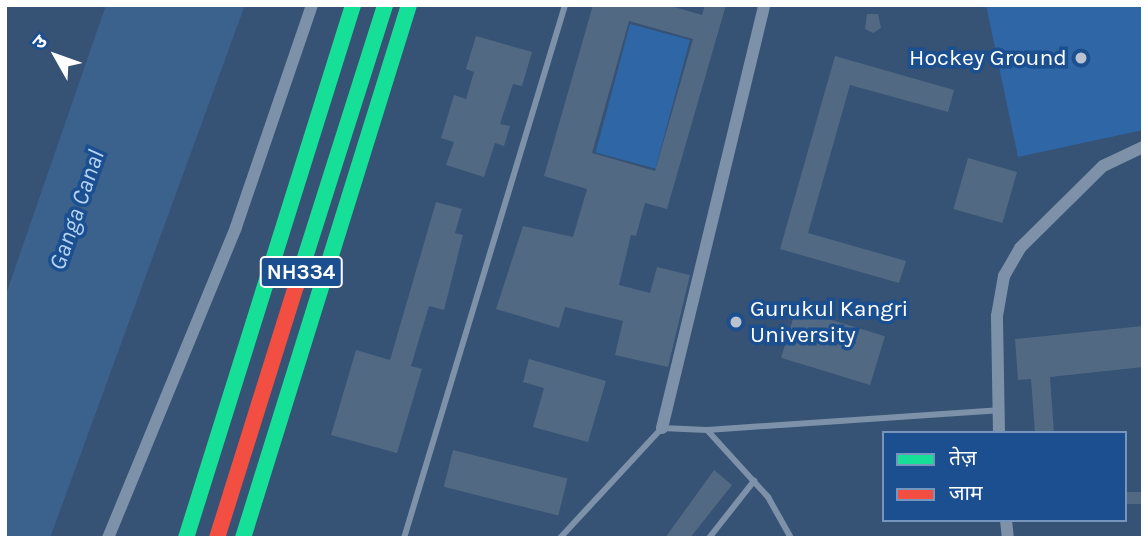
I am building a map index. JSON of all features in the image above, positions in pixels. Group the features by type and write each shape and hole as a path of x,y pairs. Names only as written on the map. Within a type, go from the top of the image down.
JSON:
{"main road":[{"name":"NH334","path":"186,538 353,5"},
{"name":"NH334","path":"217,538 385,5"},
{"path":"243,538 409,5"}],"street":[{"path":"108,538 236,227 312,5"},
{"path":"662,428 764,5"},
{"path":"999,431 997,316 1004,276 1020,248 1103,166 1143,147"}],"lane":[{"path":"404,538 565,5"},
{"path":"560,538 662,428 707,430 998,410"},
{"path":"707,430 754,481 791,538"},
{"path":"709,538 754,481"}],"shaded area":[{"name":"Hockey Ground","path":"986,5 1143,5 1143,130 1018,157"},
{"path":"630,24 690,40 655,169 596,152"}],"water":[{"name":"Ganga Canal","path":"106,5 245,5 50,538 5,538 5,297"}],"building":[{"path":"593,5 667,5 702,15 705,5 726,5 667,209 645,203 636,236 631,235 619,285 650,293 657,267 690,275 668,367 615,355 623,321 565,307 559,328 496,309 523,226 573,237 587,189 544,176","holes":["629,21 693,39 655,171 592,153"]},
{"path":"867,14 878,14 881,28 873,33 865,29"},
{"path":"476,36 532,52 522,86 513,84 500,124 510,126 504,146 495,143 484,177 446,165 454,142 441,138 454,95 466,99 474,72 466,69"},
{"path":"835,56 954,90 948,112 850,85 808,233 906,261 899,283 780,249"},
{"path":"968,158 1017,172 1002,223 953,209"},
{"path":"436,202 462,209 455,233 463,235 444,310 429,306 411,366 422,369 397,453 331,435 356,350 390,360"},
{"path":"796,309 885,336 870,385 781,358"},
{"path":"1143,326 1143,367 1050,377 1054,431 1035,431 1031,379 1018,380 1015,339"},
{"path":"529,359 606,381 588,442 533,427 544,388 523,382"},
{"path":"453,450 567,479 558,515 444,487"},
{"path":"714,470 732,485 690,538 665,538"},
{"path":"1127,492 1143,492 1143,504 1127,504"}],"traffic: fast":[{"path":"186,538 353,5"},
{"path":"296,286 385,5"},
{"path":"243,538 409,5"}],"traffic: jam":[{"path":"217,538 296,286"}],"place":[{"name":"Hockey Ground","path":"1081,58"},
{"name":"Gurukul Kangri University","path":"736,322"}]}
